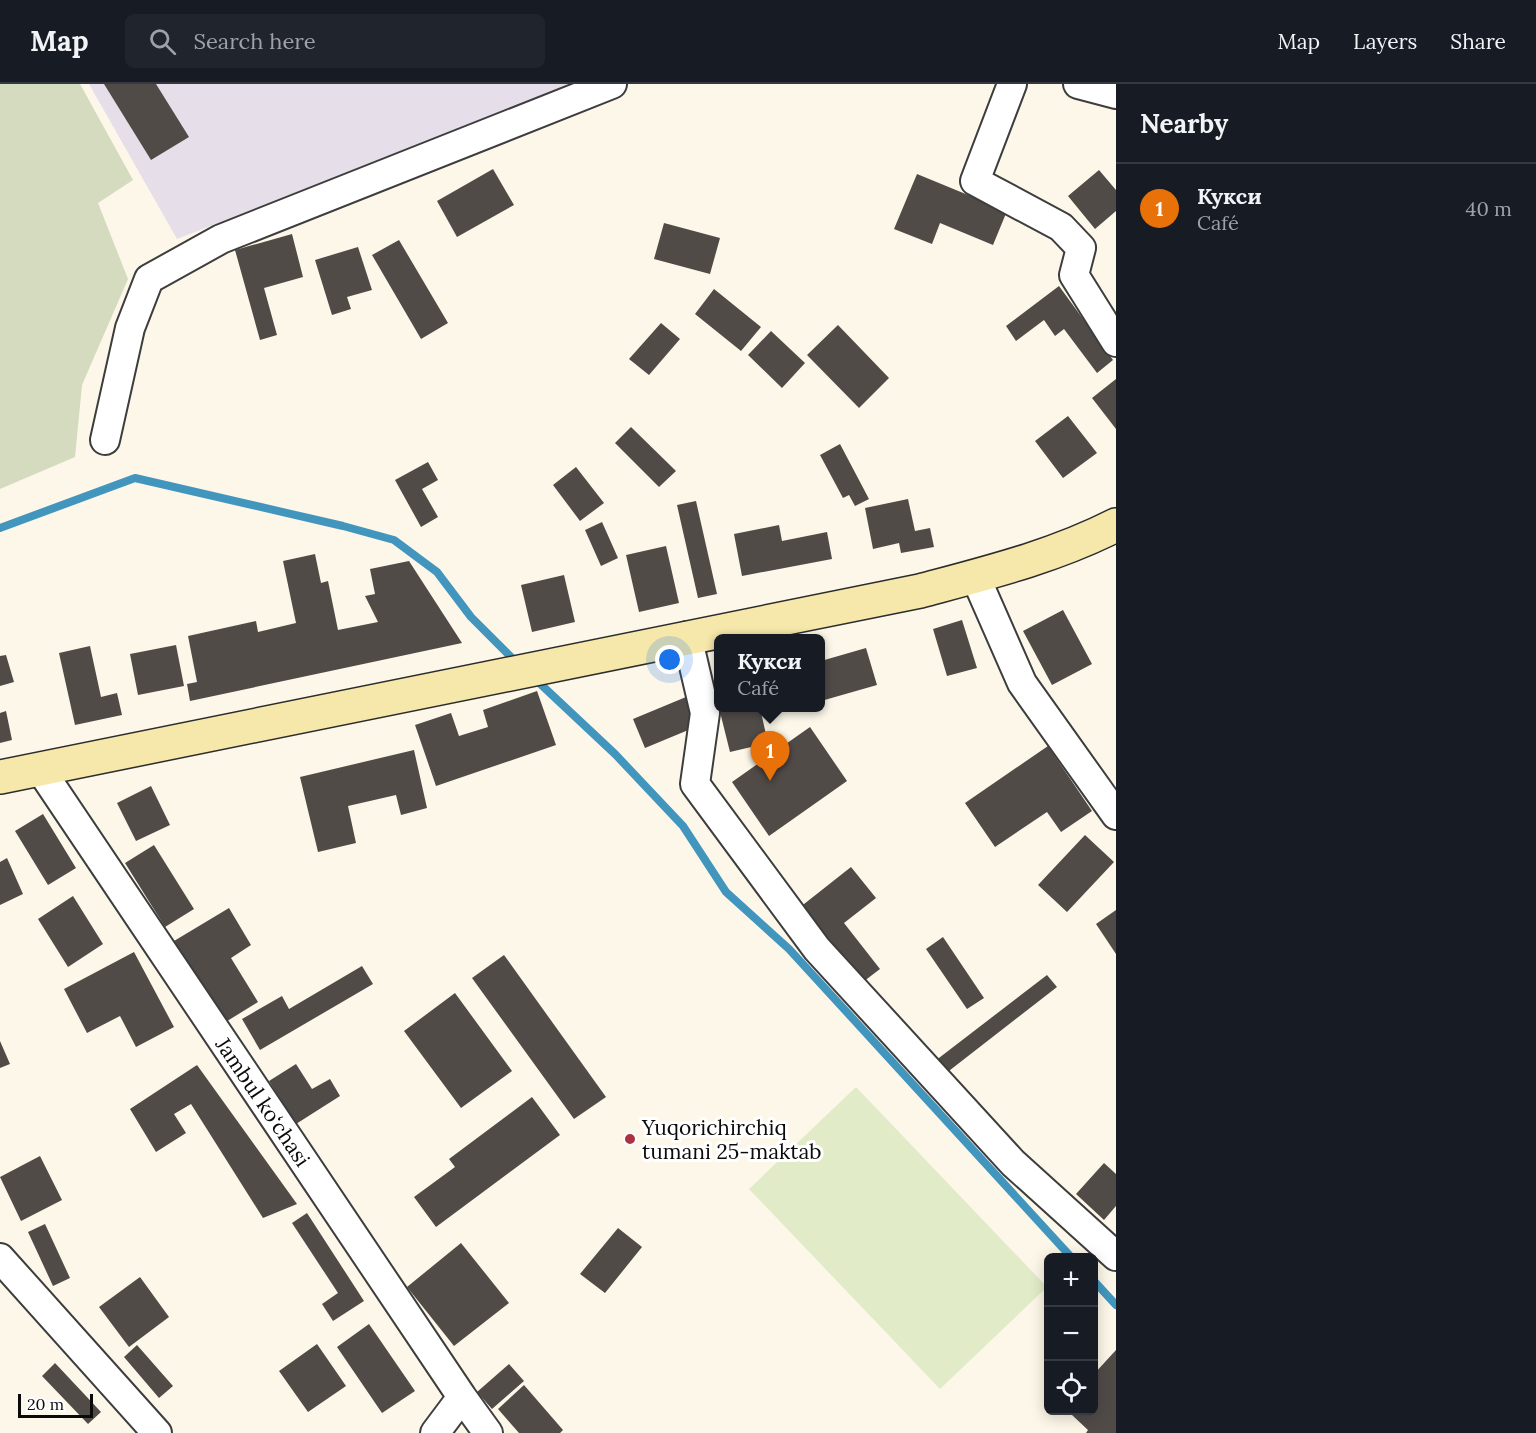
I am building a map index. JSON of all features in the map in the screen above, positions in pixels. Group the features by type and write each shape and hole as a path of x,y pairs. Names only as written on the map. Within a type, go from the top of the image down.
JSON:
{"main road":[{"path":"0,777 499,678 687,636 920,591 1017,565 1057,551 1116,525"}],"street":[{"path":"105,440 130,328 149,279 221,239 612,84"},
{"path":"1012,84 975,181 1061,227 1081,248 1074,275 1116,342"},
{"path":"1078,84 1116,94"},
{"path":"975,576 1022,682 1116,815"},
{"path":"687,636 705,713 695,784 817,949 1013,1163 1116,1256"},
{"name":"Jambul ko‘chasi","path":"40,769 488,1433"},
{"path":"0,1258 157,1433"},
{"path":"435,1433 462,1397"}],"shaded area":[{"path":"89,84 574,84 177,239"}],"green space":[{"path":"0,84 80,84 133,180 98,203 128,279 82,385 75,457 0,489"},
{"path":"856,1087 1044,1284 1044,1290 940,1389 749,1189"}],"building":[{"path":"104,84 156,84 189,137 151,160"},
{"path":"493,169 514,205 457,237 437,201"},
{"path":"1099,170 1116,190 1116,211 1095,229 1068,196"},
{"path":"917,174 1007,211 993,245 940,223 932,244 894,229"},
{"path":"664,223 720,238 710,274 654,259"},
{"path":"292,234 303,277 264,288 277,335 260,340 235,250"},
{"path":"399,240 448,323 421,339 372,255"},
{"path":"358,247 372,290 347,297 351,309 332,315 315,260"},
{"path":"1059,286 1113,360 1097,373 1064,329 1055,336 1044,320 1016,341 1006,326"},
{"path":"714,289 761,327 741,351 695,314"},
{"path":"661,323 680,339 649,375 629,359"},
{"path":"838,325 889,378 859,408 807,355"},
{"path":"771,331 805,363 782,388 748,355"},
{"path":"1116,379 1116,429 1092,398"},
{"path":"1068,416 1097,453 1063,478 1035,441"},
{"path":"631,427 676,471 659,487 615,443"},
{"path":"840,444 869,499 855,506 849,495 843,498 820,455"},
{"path":"428,462 438,480 422,489 438,517 421,527 395,480"},
{"path":"576,467 604,503 580,521 553,485"},
{"path":"908,499 915,531 930,528 934,547 901,553 899,543 873,549 865,508"},
{"path":"696,501 717,594 698,598 677,505"},
{"path":"602,522 618,558 601,566 585,530"},
{"path":"779,525 782,541 827,532 832,559 742,576 734,534"},
{"path":"666,546 679,603 639,612 626,555"},
{"path":"315,554 321,583 328,581 338,630 378,622 365,596 375,594 370,569 409,561 462,643 190,701 187,684 197,682 188,636 256,621 258,632 296,623 283,561"},
{"path":"564,575 575,622 532,632 521,585"},
{"path":"1063,610 1092,664 1052,685 1023,631"},
{"path":"962,620 977,668 947,676 933,629"},
{"path":"176,645 184,686 138,695 130,654"},
{"path":"90,646 101,697 117,693 122,715 75,725 59,653"},
{"path":"866,648 877,685 825,700 825,660"},
{"path":"6,655 14,682 0,686 0,656"},
{"path":"537,691 556,745 436,786 415,725 451,713 459,736 488,727 483,710"},
{"path":"686,697 698,726 645,748 633,719"},
{"path":"6,711 12,740 0,743 0,713"},
{"path":"720,712 761,712 768,743 730,752"},
{"path":"810,727 847,781 769,836 732,782"},
{"path":"1048,746 1092,811 1061,832 1047,812 995,847 965,803"},
{"path":"414,750 427,808 401,815 396,795 348,806 356,843 318,852 300,777"},
{"path":"151,786 170,825 136,841 117,803"},
{"path":"43,814 76,868 48,885 15,831"},
{"path":"1085,835 1114,862 1067,912 1038,885"},
{"path":"154,845 194,909 165,927 125,863"},
{"path":"7,858 23,894 0,905 0,862"},
{"path":"851,867 876,898 844,923 880,969 859,985 799,908"},
{"path":"73,896 103,944 68,967 38,919"},
{"path":"229,908 251,945 231,958 258,1002 224,1023 174,941"},
{"path":"1116,910 1116,954 1096,924"},
{"path":"943,937 984,998 967,1009 926,949"},
{"path":"134,952 174,1027 136,1047 120,1016 87,1033 64,989"},
{"path":"504,955 606,1097 574,1119 472,978"},
{"path":"362,966 373,984 260,1050 242,1019 282,996 289,1009"},
{"path":"1047,975 1057,987 945,1074 935,1061"},
{"path":"455,993 512,1071 461,1108 404,1031"},
{"path":"0,1041 10,1064 0,1068"},
{"path":"296,1064 312,1089 330,1079 340,1096 296,1124 269,1081"},
{"path":"197,1065 297,1204 263,1218 191,1104 174,1114 186,1133 156,1152 130,1109"},
{"path":"532,1097 560,1135 436,1227 414,1197 455,1167 449,1159"},
{"path":"40,1156 62,1200 21,1221 0,1177"},
{"path":"1104,1163 1116,1174 1116,1206 1104,1220 1076,1194"},
{"path":"307,1213 364,1301 333,1321 322,1304 338,1293 292,1223"},
{"path":"45,1224 70,1278 53,1286 28,1232"},
{"path":"618,1228 642,1247 605,1293 580,1274"},
{"path":"461,1243 509,1303 454,1346 407,1287"},
{"path":"140,1277 169,1317 129,1347 99,1307"},
{"path":"369,1324 415,1391 382,1413 337,1347"},
{"path":"317,1344 346,1386 308,1412 279,1371"},
{"path":"137,1345 173,1386 159,1398 124,1357"},
{"path":"1116,1350 1116,1433 1086,1433 1088,1430 1072,1415 1098,1415 1098,1370"},
{"path":"55,1363 101,1412 88,1424 42,1376"},
{"path":"509,1364 524,1381 492,1409 477,1392"},
{"path":"524,1385 563,1430 560,1433 519,1433 498,1409"}],"waterway":[{"path":"0,528 135,478 343,526 394,540 437,572 471,617 518,664"},
{"path":"534,678 615,754 683,826 726,892 789,949 1067,1253"},
{"path":"1098,1285 1116,1305"}],"place":[{"name":"Кукси","path":"770,781"},
{"name":"Yuqorichirchiq tumani 25-maktab","path":"630,1139"}]}
